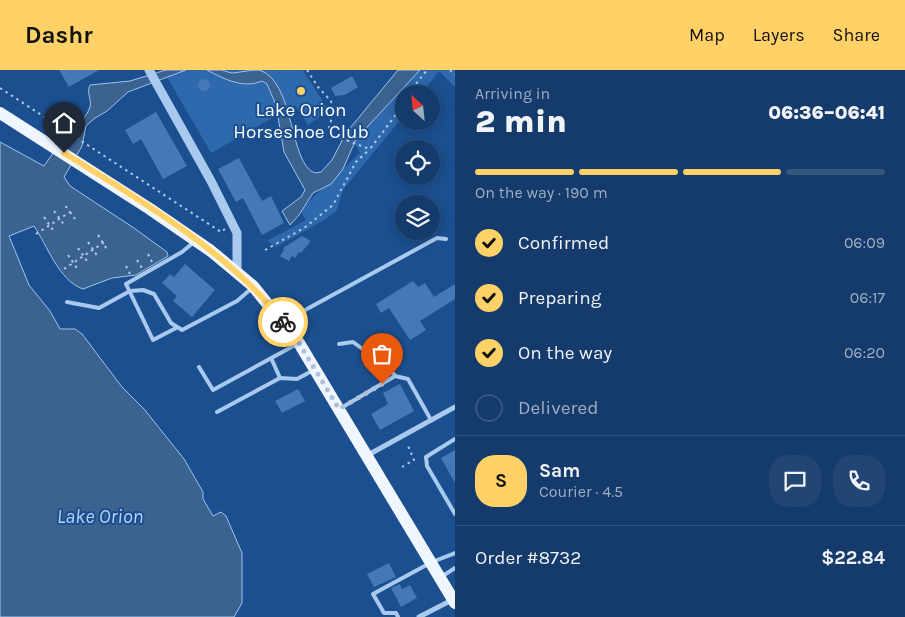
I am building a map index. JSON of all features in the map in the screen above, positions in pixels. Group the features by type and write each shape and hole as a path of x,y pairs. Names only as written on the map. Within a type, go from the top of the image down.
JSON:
{"main road":[{"path":"0,113 79,162 196,240 253,286 299,343 454,601"}],"street":[{"path":"149,70 211,181 237,233 237,272"},
{"path":"368,455 455,407"},
{"path":"419,617 454,601"}],"lane":[{"path":"283,322 437,238 446,239"},
{"path":"176,328 153,340 126,284 182,252 196,240"},
{"path":"67,302 99,308 130,291 143,290 154,294 171,323 176,328 182,330 237,301 253,286"},
{"path":"339,344 353,342 390,369 395,376 408,379 431,420"},
{"path":"200,367 213,390 272,360 299,343"},
{"path":"272,360 280,378"},
{"path":"217,412 280,378 297,379 315,369"},
{"path":"339,409 395,376"},
{"path":"455,439 426,457 426,466 455,514"},
{"path":"398,617 396,612 384,613 372,594 432,562 455,553"},
{"path":"441,577 455,568"}],"path":[{"path":"307,70 318,87 331,101 333,113 330,122 330,134 369,149"},
{"path":"415,85 427,70"},
{"path":"450,70 455,75"},
{"path":"0,88 221,232 232,224"},
{"path":"265,250 304,228 333,205 356,162 369,149 395,116"},
{"path":"64,204 75,219"},
{"path":"54,211 65,226"},
{"path":"36,234 70,212"},
{"path":"44,218 55,233"},
{"path":"98,235 108,251"},
{"path":"88,242 98,257"},
{"path":"64,269 104,242"},
{"path":"78,248 89,264"},
{"path":"68,255 79,271"},
{"path":"137,260 142,268"},
{"path":"402,468 414,460 408,446"}],"shaded area":[{"path":"163,70 303,70 329,111 308,125 295,105 211,153"},
{"path":"404,70 455,70 455,87 439,71 428,85 395,85 395,126 343,190 337,210 326,219 276,247 267,241 306,220 300,210 360,153 350,135"}],"water":[{"name":"Lake Orion","path":"166,70 186,70 128,92 107,111 95,118 86,126 82,146 64,177 70,186 134,228 167,252 168,256 136,275 112,278 83,289 75,285 60,271 34,226 9,236 29,285 50,311 60,329 75,329 82,334 122,387 144,409 184,459 203,492 203,499 213,516 221,512 226,516 242,553 242,603 234,617 0,617 0,142 44,166 64,138 88,112 90,107 90,85 130,81"},
{"path":"207,70 222,70 233,73 259,70 271,77 286,105 300,155 307,167 315,173 321,172 332,160 346,133 398,70 420,70 406,85 395,85 395,97 356,139 343,169 331,184 313,193 290,225 282,211 301,197 305,190 284,152 276,105 267,84 262,81 248,84 234,82"}],"building":[{"path":"59,70 99,70 69,87"},
{"path":"352,76 358,87 345,95 335,96 331,88"},
{"path":"202,79 206,79 210,85 206,91 202,91 198,87 198,83"},
{"path":"156,112 187,166 163,179 141,139 133,144 125,130"},
{"path":"239,158 262,201 271,196 284,223 262,235 243,198 236,202 218,169"},
{"path":"302,236 311,241 301,253 299,252 295,258 292,256 289,261 280,256 284,250 283,248"},
{"path":"185,264 215,290 192,317 173,301 177,296 162,283 170,274 174,277"},
{"path":"413,281 418,287 425,283 434,297 455,284 455,299 420,321 426,330 410,340 389,308 381,313 376,304"},
{"path":"400,384 414,411 380,430 371,414 388,404 383,393"},
{"path":"298,389 305,401 282,413 275,401"},
{"path":"455,450 455,483 441,458"},
{"path":"389,563 396,577 374,587 367,574"},
{"path":"400,584 402,589 410,585 417,598 401,607 391,588"}],"way so far":[{"path":"283,322 299,343 339,409 382,384"}],"place":[{"name":"Lake Orion Horseshoe Club","path":"301,91"}],"route":[{"path":"64,153 211,251 253,286 283,322"}]}
